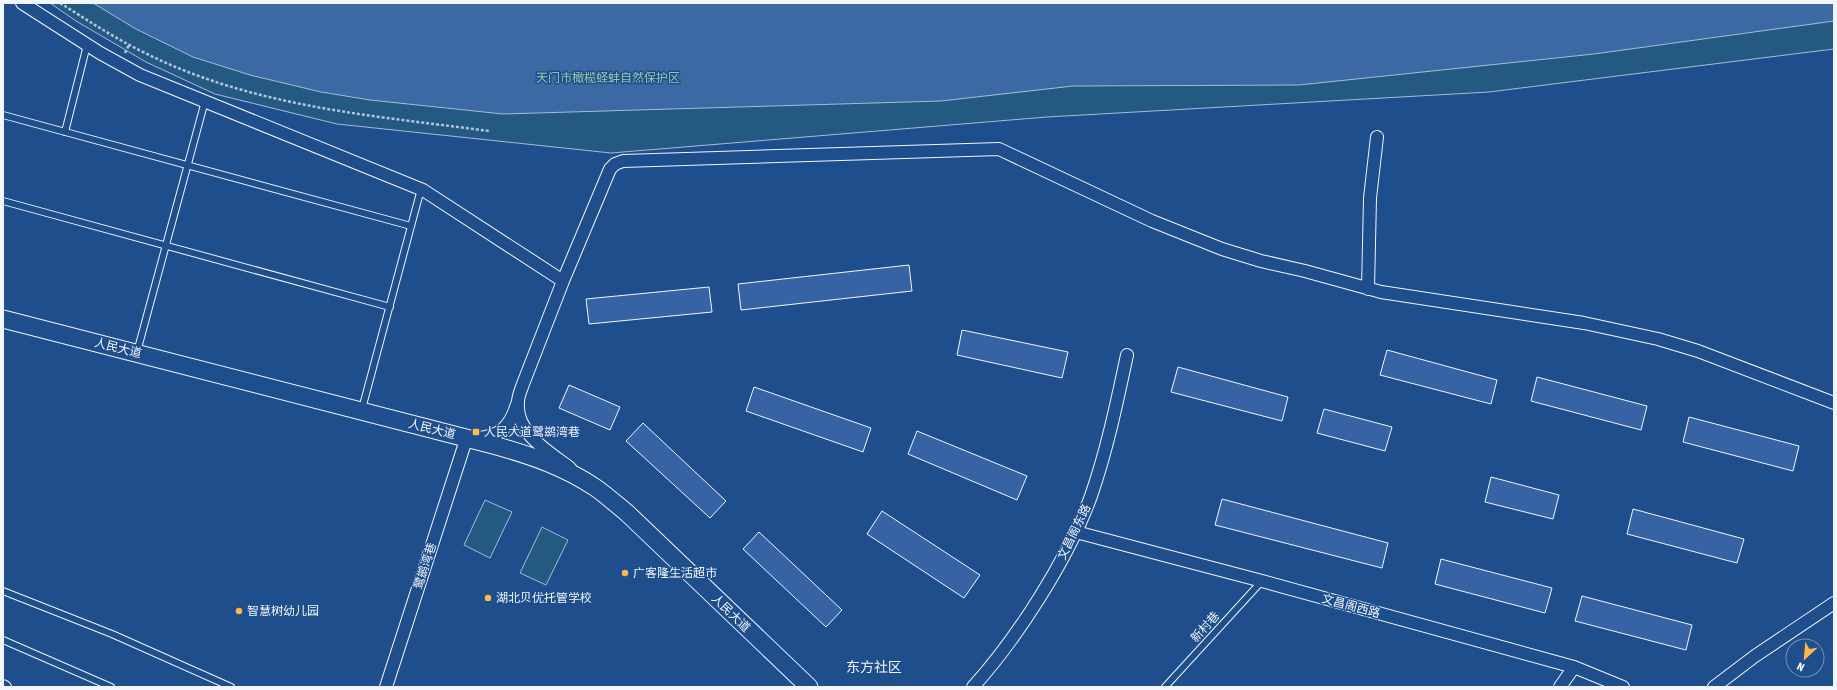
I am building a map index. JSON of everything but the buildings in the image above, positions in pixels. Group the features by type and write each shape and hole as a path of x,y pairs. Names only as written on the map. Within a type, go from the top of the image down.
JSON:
{"main road":[{"name":"人民大道","path":"3,319 362,411 465,442 561,477 590,495 620,520 795,687"},
{"name":"人民大道","path":"3,328 465,442 534,457 564,469 596,488 627,513 809,687"}],"street":[{"path":"22,3 87,45 140,75 421,189 563,281"},
{"path":"1368,289 1370,198 1377,137"},
{"path":"465,442 489,436 501,431 508,425 563,281 610,169 615,164 623,161 991,148 999,149 1152,221 1222,249 1261,261 1381,292 1584,323 1658,339 1698,351 1834,403"},
{"name":"文昌阁东路","path":"972,687 1025,618 1076,532 1090,497 1108,440 1127,355"},
{"path":"518,401 520,422 527,432 536,441 596,488"},
{"name":"鹭鹚湾巷","path":"386,687 465,442"},
{"name":"文昌阁西路","path":"1076,532 1262,581 1574,667 1623,687"},
{"path":"1714,687 1755,656 1834,603"},
{"path":"1560,687 1574,667"}],"lane":[{"path":"65,132 87,45"},
{"path":"137,353 205,101"},
{"path":"3,115 411,226"},
{"path":"362,411 421,189"},
{"path":"3,201 390,307"},
{"name":"新村巷","path":"1165,687 1262,581"},
{"path":"3,592 112,634 231,687"},
{"path":"3,640 111,687"}],"path":[{"path":"60,3 114,37 142,52 220,84 304,106 489,131"}],"green space":[{"name":"天门市橄榄蛏蚌自然保护区","path":"50,3 1834,3 1834,49 1489,92 1047,117 611,153 337,124 215,94 146,62 76,21"},
{"path":"485,500 512,512 490,558 464,545"},
{"path":"542,527 568,540 546,585 520,573"}],"shaded area":[{"name":"天门市橄榄蛏蚌自然保护区","path":"93,3 1834,3 1834,21 1594,54 1299,85 1073,86 941,101 503,114 370,100 321,92 250,75 193,57 136,29"}],"place":[{"name":"人民大道鹭鹚湾巷","path":"476,432"},
{"name":"广客隆生活超市","path":"625,573"},
{"name":"湖北贝优托管学校","path":"488,598"},
{"name":"智慧树幼儿园","path":"239,611"}],"district":[{"name":"东方社区","path":"874,667"}]}
